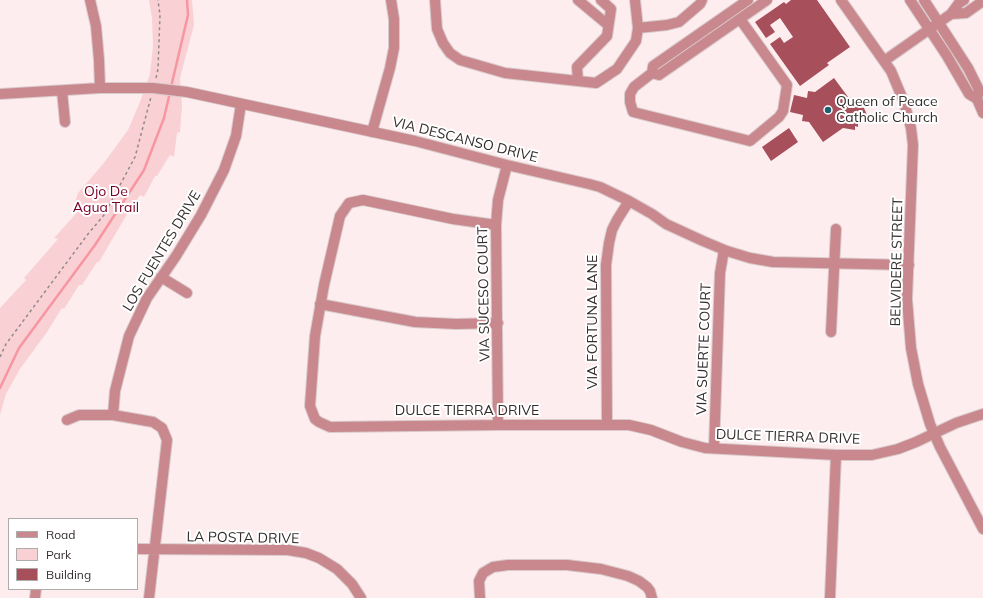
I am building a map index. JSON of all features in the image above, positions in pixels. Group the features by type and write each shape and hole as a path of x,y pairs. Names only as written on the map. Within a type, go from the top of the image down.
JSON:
{"street":[{"path":"90,0 96,26 100,88"},
{"path":"372,132 394,48 394,19 391,0"},
{"path":"435,0 437,29 443,43 450,53 460,60 505,74 596,83 617,69 636,41 638,28 635,0"},
{"path":"578,0 608,25"},
{"path":"578,81 577,67 607,36 611,9 601,0"},
{"path":"638,28 667,26 679,22 700,4 702,0"},
{"path":"740,19 787,86 783,111 779,117 750,141 633,112 630,102 630,94 634,86 652,73 653,66 748,0"},
{"path":"652,73 659,75 767,0"},
{"name":"BELVIDERE STREET","path":"841,0 896,81 904,102 911,128 913,145 907,306 911,348 921,397 934,433 983,529"},
{"path":"910,0 947,56 969,94 977,99 983,113"},
{"path":"924,0 968,68 979,90 977,99"},
{"path":"884,62 951,14 964,0"},
{"path":"951,14 966,13 983,1"},
{"path":"712,24 719,34"},
{"path":"680,47 688,56"},
{"name":"VIA DESCANSO DRIVE","path":"0,94 100,88 157,89 187,92 415,141 506,165 600,187 629,201 673,227 724,250 750,258 772,262 909,265"},
{"path":"62,91 65,122"},
{"name":"LOS FUENTES DRIVE","path":"113,415 115,391 129,336 147,298 176,256 201,215 224,170 236,136 241,104"},
{"name":"VIA SUCESO COURT","path":"498,425 496,225 498,200 506,165"},
{"name":"DULCE TIERRA DRIVE","path":"496,225 363,200 349,203 340,216 314,336 310,406 312,414 319,422 330,427 628,425 651,430 682,442 705,448 836,455 887,452 916,442 956,423 983,414"},
{"name":"VIA FORTUNA LANE","path":"607,425 606,266 608,243 612,230 629,201"},
{"path":"831,332 836,229"},
{"name":"VIA SUERTE COURT","path":"714,448 720,274 724,250"},
{"path":"161,278 187,293"},
{"path":"320,304 415,322 456,324 498,323"},
{"path":"67,420 80,415 113,415 153,422 162,428 167,440 149,598"},
{"path":"830,598 836,455"},
{"name":"LA POSTA DRIVE","path":"138,550 288,550 306,553 319,558 337,569 352,584 361,598"},
{"path":"480,598 480,581 482,573 493,567 508,565 567,565 601,569 628,576 639,581 647,587 652,598"}],"path":[{"path":"0,357 6,344 15,331 104,215 136,157 157,89 160,15 158,0"}],"green space":[{"name":"Ojo De Agua Trail","path":"149,0 192,0 194,25 180,78 182,106 180,132 177,133 174,157 170,155 157,176 155,176 144,197 140,195 99,262 97,262 82,285 79,285 64,309 62,308 47,332 20,369 6,394 0,415 0,308 26,280 24,278 58,239 54,238 81,208 74,205 78,193 103,164 128,130 150,74 153,46 152,18"}],"building":[{"path":"791,0 817,0 850,47 827,63 829,65 800,86 770,44 780,37 784,43 793,37 780,18 770,25 775,32 766,38 755,22 784,2 786,4"},
{"name":"Queen of Peace Catholic Church","path":"834,78 848,97 859,100 858,104 861,104 860,107 864,108 867,115 863,123 858,124 858,127 855,126 855,130 843,128 823,142 809,122 802,121 803,115 790,112 794,95 807,98 808,91 815,92"},
{"path":"789,128 798,142 771,161 762,147"}],"waterway":[{"path":"171,87 188,15 187,0"},
{"path":"0,388 19,348 95,245 144,170 164,118 170,92"}],"place":[{"name":"Queen of Peace Catholic Church","path":"828,110"}]}
